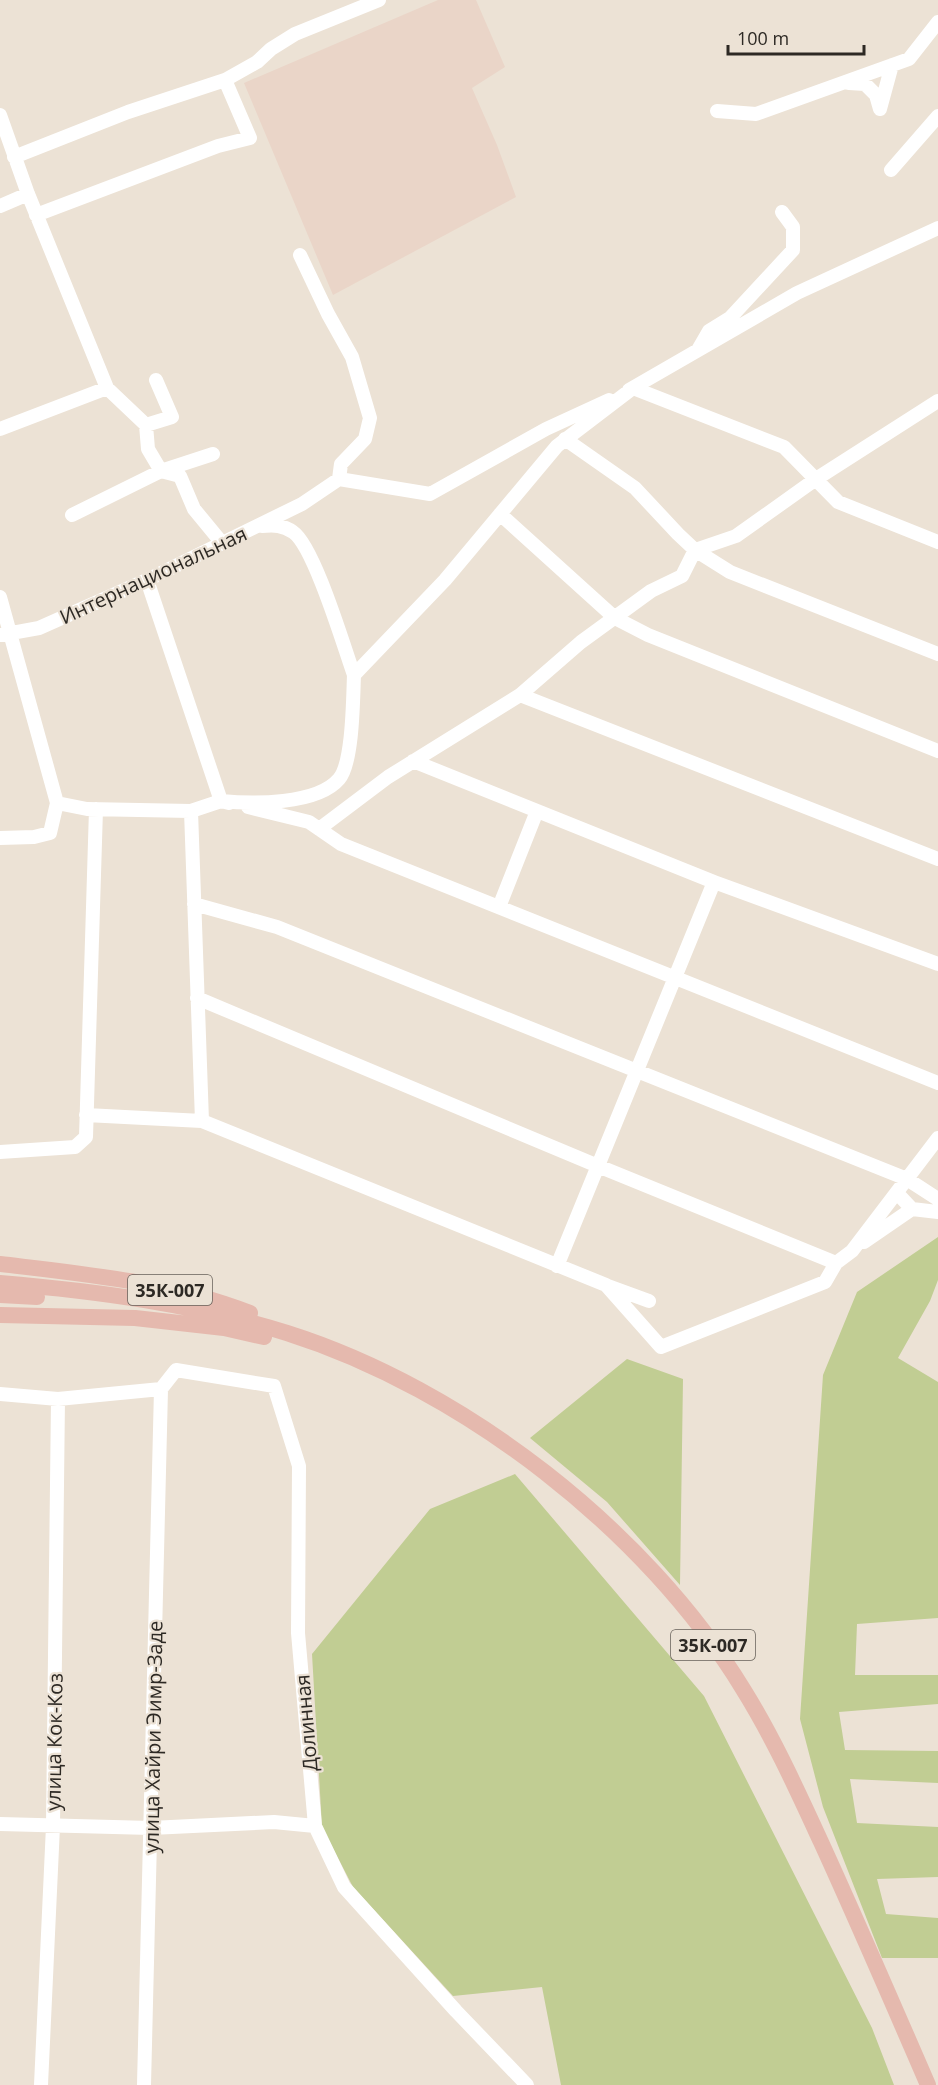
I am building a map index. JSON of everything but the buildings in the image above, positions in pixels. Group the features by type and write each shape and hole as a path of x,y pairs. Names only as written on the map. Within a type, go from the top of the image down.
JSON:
{"main road":[{"name":"35К-007","path":"0,1264 114,1278 222,1302 281,1325 330,1350"},
{"name":"35К-007","path":"0,1283 49,1287 212,1313 291,1335 401,1381 442,1402 485,1429 563,1487 633,1551 670,1589 708,1637 744,1689 793,1781 870,1948 928,2085"},
{"name":"35К-007","path":"0,1294 46,1298 125,1298"},
{"name":"35К-007","path":"0,1315 135,1318 224,1328 330,1350"}],"street":[{"path":"14,157 128,112 225,80 257,62 270,49 295,34 379,0"},
{"path":"717,111 756,114 909,59 938,21"},
{"path":"844,82 865,84 876,95 880,109 892,65"},
{"path":"36,215 218,146 250,138 225,80"},
{"path":"0,115 36,215 107,388 146,425 148,449 161,471 180,476 194,509 222,543"},
{"path":"891,170 938,116"},
{"path":"0,206 28,194"},
{"path":"697,351 709,331 730,318 793,250 793,227 782,212"},
{"path":"300,255 328,314 352,357 370,418 365,439 341,464 339,479 430,494 546,429 633,388 797,293 938,228"},
{"path":"146,425 172,417 156,380"},
{"path":"0,429 107,388"},
{"path":"354,675 445,580 557,446 633,388"},
{"path":"633,388 784,447 838,502 938,542"},
{"path":"319,829 388,777 519,696 581,642 651,591 682,576 695,550 736,536 816,479 938,401"},
{"path":"565,440 635,488 695,550 730,572 938,654"},
{"path":"72,515 161,471 213,454"},
{"name":"Интернациональная","path":"5,634 39,628 147,580 302,504 339,479"},
{"path":"500,514 615,618 648,635 938,751"},
{"path":"57,803 96,809 191,811 221,801 255,804 316,795 340,778 350,751 354,675 312,556 295,533 278,524 258,526"},
{"path":"147,580 221,801"},
{"path":"0,597 5,634 57,803 50,833 34,837 0,838"},
{"path":"519,696 938,859"},
{"path":"413,761 714,882 938,964"},
{"path":"221,801 309,822 341,844 937,1081"},
{"path":"0,1152 75,1147 86,1137 96,809"},
{"path":"191,811 202,1121"},
{"path":"499,907 537,811"},
{"path":"557,1266 714,882"},
{"path":"194,904 277,927 907,1179 938,1199"},
{"path":"197,999 598,1166 840,1260"},
{"path":"86,1115 202,1121 557,1266 649,1301"},
{"path":"606,1285 661,1347 825,1282 840,1260 852,1251 938,1138"},
{"path":"897,1193 912,1209 938,1212"},
{"path":"840,1260 912,1209"},
{"name":"Долинная","path":"161,1389 176,1370 273,1386 299,1466 298,1633 315,1826 344,1887 456,2011 527,2085"},
{"path":"0,1394 58,1399 161,1389"},
{"name":"улица Хайри Эимр-Заде","path":"144,2085 161,1389"},
{"name":"улица Кок-Коз","path":"41,2085 53,1826 58,1399"},
{"path":"0,1824 151,1828 274,1822 315,1826"}],"shaded area":[{"path":"438,0 476,0 505,67 472,88 497,145 516,197 333,295 244,83"}],"green space":[{"path":"938,1237 938,1280 930,1301 898,1358 938,1382 938,1618 857,1624 855,1675 938,1675 938,1704 839,1712 845,1750 938,1751 938,1783 850,1779 857,1823 938,1827 938,1877 877,1879 886,1914 938,1918 938,1958 882,1958 823,1807 800,1719 823,1375 857,1292"},
{"path":"627,1359 683,1379 680,1585 607,1502 530,1438"},
{"path":"515,1474 704,1696 872,2028 894,2085 561,2085 542,1987 453,1996 353,1887 322,1827 312,1654 430,1509"}]}
